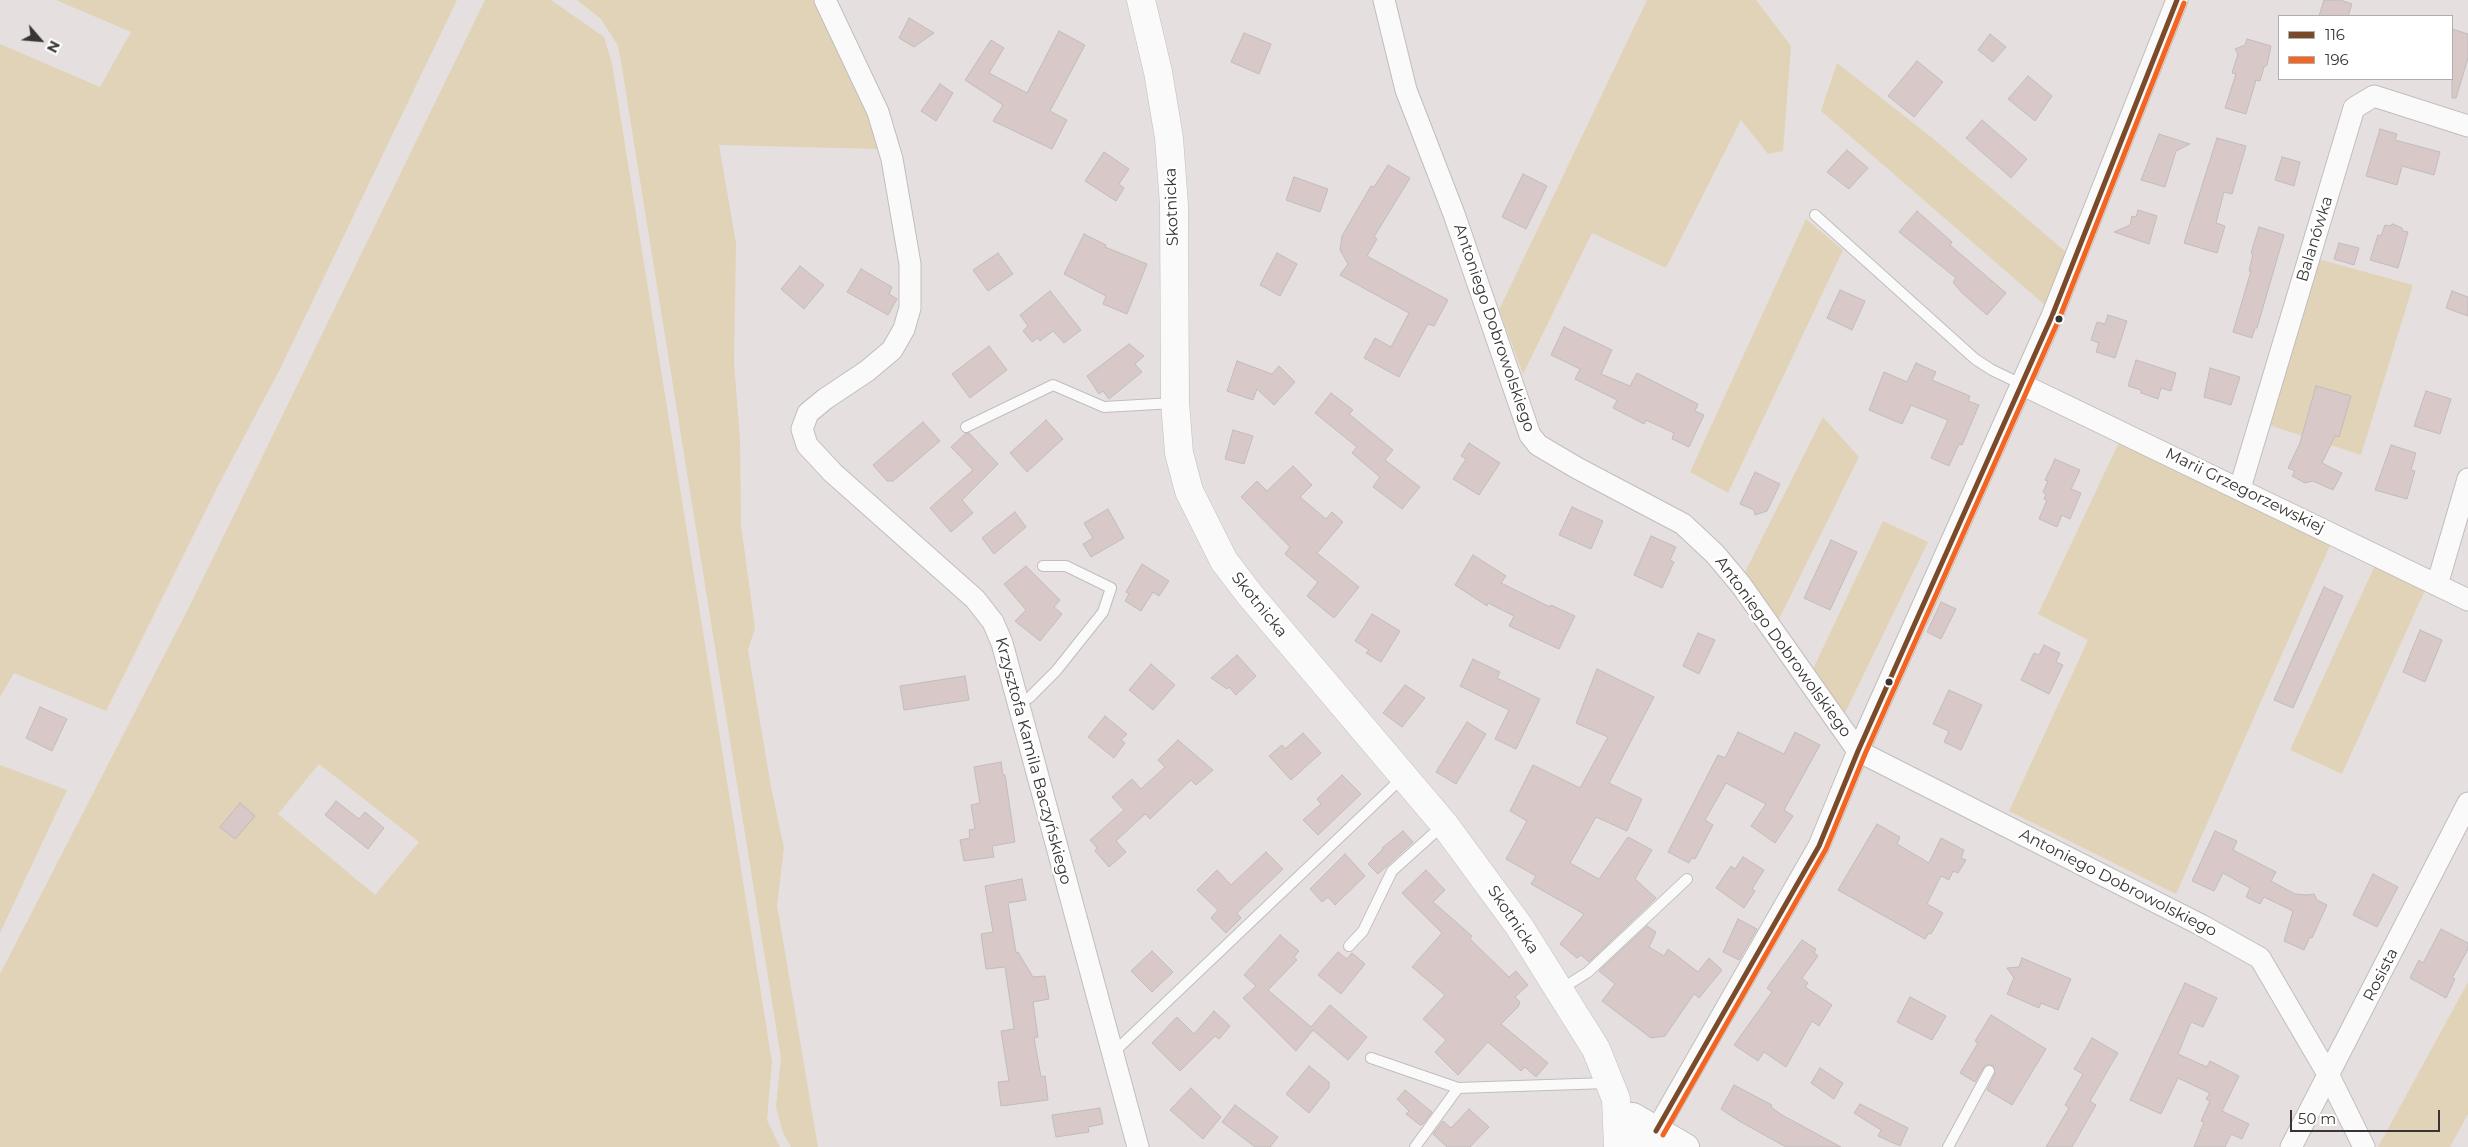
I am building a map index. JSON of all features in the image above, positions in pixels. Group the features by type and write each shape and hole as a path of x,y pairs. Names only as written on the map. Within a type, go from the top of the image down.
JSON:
{"main road":[{"name":"Skotnicka","path":"1141,0 1158,72 1169,138 1174,205 1175,402 1179,453 1189,491 1224,561 1256,603 1444,824 1519,926 1596,1049 1611,1083 1618,1132"}],"street":[{"name":"Krzysztofa Kamila Baczyńskiego","path":"825,0 878,112 892,159 910,264 910,308 904,329 892,350 867,371 825,399 808,413 802,429 807,445 833,473 975,599 993,622 1002,644 1138,1147"},
{"name":"Antoniego Dobrowolskiego","path":"1384,0 1406,90 1454,214 1530,435 1538,445 1577,468 1683,524 1715,554 1741,585 1858,751 2201,925 2260,958 2329,1076 2364,1147"},
{"path":"1650,1140 1819,846 1858,751 2063,290 2177,0"},
{"name":"Balanówka","path":"2240,488 2354,108 2374,96 2468,126"},
{"name":"Marii Grzegorzewskiej","path":"2021,384 2240,488 2468,600"},
{"path":"2437,585 2468,479"},
{"name":"Rosista","path":"2291,1147 2468,803"},
{"name":"Skotnicka","path":"1618,1132 1640,1142 1650,1140 1686,1147"}],"lane":[{"path":"1815,216 1975,359 2021,384"},
{"path":"966,427 1053,385 1104,407 1175,402"},
{"path":"1018,702 1029,698 1056,671 1103,612 1111,588 1066,566 1043,566"},
{"path":"1113,1053 1404,777"},
{"path":"1348,946 1363,932 1392,871 1444,824"},
{"path":"1560,990 1588,972 1687,879"},
{"path":"1371,1058 1458,1088 1611,1083"},
{"path":"1948,1147 1989,1071"},
{"path":"1415,1147 1458,1088"}],"shaded area":[{"path":"56,0 457,0 280,369 219,484 106,711 14,673 0,697 0,44 100,87 131,32"},
{"path":"485,0 551,0 604,37 612,64 772,1062 767,1120 780,1147 0,1147 0,974 188,609","holes":["319,764 419,842 375,895 278,814"]},
{"path":"577,0 820,0 862,95 879,149 719,145 736,243 734,364 740,439 741,525 755,628 748,650 771,787 784,848 777,905 818,1147 791,1147 783,1133 776,1107 781,1058 621,62 618,46 601,19"},
{"path":"1647,0 1756,0 1791,46 1783,151 1768,154 1741,120 1666,268 1592,233 1523,374 1499,310"},
{"path":"1837,63 1931,137 2066,252 2046,306 1821,111"},
{"path":"1806,219 1843,250 1728,493 1690,472"},
{"path":"2318,259 2413,285 2361,455 2269,425"},
{"path":"1823,417 1859,457 1778,621 1743,576"},
{"path":"2121,438 2331,543 2176,894 2009,811 2088,640 2038,614"},
{"path":"1883,521 1928,542 1845,713 1813,669"},
{"path":"2375,565 2425,590 2342,774 2290,750"},
{"path":"0,765 67,790 0,933"},
{"path":"2468,982 2468,1114 2450,1147 2378,1147"}],"building":[{"path":"2324,0 2340,0 2352,4 2348,15 2319,15"},
{"path":"909,18 934,33 914,47 899,38"},
{"path":"2453,29 2468,34 2468,58 2456,98 2452,98"},
{"path":"1059,31 1085,45 1050,111 1067,120 1052,149 993,121 1003,105 965,80 991,40 1004,48 989,73 1027,93"},
{"path":"1244,33 1271,44 1259,74 1231,62"},
{"path":"1990,34 2006,47 1993,62 1978,50"},
{"path":"2247,39 2271,46 2267,65 2264,67 2260,81 2256,80 2246,114 2225,108 2236,74 2232,73 2238,54 2235,49 2245,45"},
{"path":"1917,61 1943,82 1914,117 1888,96"},
{"path":"2028,76 2052,96 2035,121 2008,99"},
{"path":"940,84 953,93 936,121 921,111"},
{"path":"1982,120 2027,159 2011,178 1966,138"},
{"path":"2380,129 2397,134 2395,140 2440,152 2434,175 2402,166 2397,185 2366,176"},
{"path":"2159,134 2190,144 2176,151 2165,187 2141,180"},
{"path":"2217,138 2246,146 2232,194 2224,192 2216,223 2225,226 2217,253 2184,243"},
{"path":"1847,150 1868,168 1849,189 1827,172"},
{"path":"1104,152 1129,169 1119,184 1124,188 1116,201 1085,181"},
{"path":"2282,157 2300,162 2294,186 2275,180"},
{"path":"1388,165 1410,178 1374,237 1377,239 1367,256 1448,300 1434,326 1428,324 1399,377 1364,358 1375,338 1391,347 1409,313 1340,275 1348,264 1340,250 1342,236 1371,186 1374,187"},
{"path":"1523,174 1547,186 1526,229 1502,217"},
{"path":"1294,177 1328,189 1320,212 1286,200"},
{"path":"2138,210 2157,216 2149,244 2114,232 2130,225 2132,216 2136,217"},
{"path":"1917,211 1952,242 1950,245 2006,293 1987,315 1961,292 1953,282 1956,278 1899,232"},
{"path":"2393,224 2408,232 2398,268 2370,260 2378,235 2381,236 2385,225"},
{"path":"2259,227 2284,235 2257,328 2255,328 2252,338 2233,332 2251,271 2249,271 2253,254 2251,253"},
{"path":"1084,234 1106,245 1105,247 1147,264 1127,314 1103,304 1106,296 1064,274"},
{"path":"2339,243 2359,248 2354,265 2334,259"},
{"path":"998,253 1013,274 988,291 973,270"},
{"path":"1277,253 1297,264 1280,296 1260,285"},
{"path":"800,266 824,285 804,309 781,289"},
{"path":"861,269 892,287 889,294 897,299 888,315 847,292"},
{"path":"1840,290 1865,301 1852,330 1827,318"},
{"path":"1050,291 1081,330 1064,343 1053,331 1040,341 1038,338 1032,342 1023,331 1028,326 1020,315"},
{"path":"2452,291 2468,297 2468,316 2446,308"},
{"path":"2108,315 2127,321 2115,358 2096,352 2099,343 2091,340 2097,322 2105,324"},
{"path":"1564,327 1612,350 1601,374 1630,386 1637,373 1698,404 1695,411 1704,415 1689,447 1672,439 1674,433 1646,420 1644,424 1613,408 1617,400 1575,379 1580,369 1551,355"},
{"path":"1129,344 1144,356 1135,364 1142,372 1109,399 1103,391 1099,394 1087,376"},
{"path":"989,346 1007,370 970,398 952,374"},
{"path":"2136,360 2176,373 2171,391 2161,388 2158,399 2128,386"},
{"path":"1237,361 1272,374 1279,366 1295,382 1274,405 1257,389 1253,400 1227,391"},
{"path":"1916,363 1936,372 1932,380 1970,396 1968,401 1979,405 1962,445 1959,444 1949,466 1931,458 1948,420 1911,405 1902,424 1869,410 1884,372 1907,382"},
{"path":"2210,368 2240,377 2231,405 2204,397"},
{"path":"2316,386 2351,396 2339,437 2335,436 2322,463 2342,473 2333,490 2313,481 2305,483 2292,476 2295,471 2288,468 2300,443"},
{"path":"2426,391 2451,399 2440,434 2414,426"},
{"path":"1331,393 1353,410 1349,414 1393,450 1385,460 1420,487 1402,509 1373,487 1380,477 1352,453 1357,447 1315,413"},
{"path":"1046,420 1063,439 1027,472 1010,453"},
{"path":"923,422 940,441 893,481 887,481 873,465"},
{"path":"1233,430 1253,436 1244,464 1225,459"},
{"path":"969,433 998,464 962,500 973,513 951,532 930,508 973,470 951,447 965,434"},
{"path":"1469,443 1500,463 1479,495 1453,479 1466,459 1461,456"},
{"path":"2391,445 2416,453 2411,470 2415,471 2407,499 2375,490"},
{"path":"2055,459 2080,470 2071,489 2081,493 2070,519 2062,515 2057,527 2039,519 2047,500 2044,499 2046,494 2043,492 2048,481 2045,480"},
{"path":"1293,466 1312,485 1300,497 1326,519 1332,512 1343,522 1317,553 1359,587 1334,618 1307,596 1318,582 1285,554 1290,547 1241,497 1257,481 1267,491"},
{"path":"1755,472 1780,484 1767,511 1755,515 1754,510 1740,504"},
{"path":"1572,507 1603,521 1591,549 1559,535"},
{"path":"1108,509 1124,538 1091,557 1083,544 1093,538 1084,523"},
{"path":"1015,512 1026,527 994,554 982,538"},
{"path":"1651,536 1676,547 1670,560 1674,562 1662,588 1634,575"},
{"path":"1831,540 1857,552 1830,610 1804,598"},
{"path":"1473,555 1506,576 1501,583 1550,607 1551,605 1575,616 1559,649 1509,626 1514,616 1488,603 1487,606 1455,585"},
{"path":"1142,564 1169,581 1159,596 1153,592 1141,611 1125,601 1129,594 1126,592"},
{"path":"1026,566 1060,600 1054,607 1062,614 1040,641 1015,621 1026,610 1004,584"},
{"path":"2324,587 2343,596 2293,708 2274,700"},
{"path":"1941,602 1956,609 1941,639 1927,632"},
{"path":"1372,614 1400,631 1381,662 1366,653 1369,650 1355,641"},
{"path":"2420,630 2442,640 2425,682 2403,672"},
{"path":"1698,633 1715,640 1699,674 1683,666"},
{"path":"2044,645 2060,653 2056,662 2063,665 2049,694 2021,680 2034,653 2039,655"},
{"path":"1237,655 1256,676 1236,695 1229,687 1227,689 1211,678"},
{"path":"1473,659 1500,672 1497,678 1540,699 1516,749 1495,739 1509,710 1460,686"},
{"path":"1151,664 1175,685 1153,710 1129,690"},
{"path":"1597,669 1654,697 1609,783 1642,799 1627,831 1596,817 1570,863 1599,879 1628,837 1652,850 1635,879 1656,898 1589,962 1581,955 1577,958 1560,944 1584,914 1531,884 1536,876 1506,859 1527,821 1510,811 1533,765 1580,788 1608,737 1576,723"},
{"path":"965,676 969,700 904,710 900,686"},
{"path":"1405,685 1425,698 1402,727 1383,713"},
{"path":"1949,690 1982,705 1961,750 1944,742 1949,731 1933,724"},
{"path":"40,707 67,719 52,751 26,738"},
{"path":"1105,716 1127,734 1121,740 1125,743 1114,758 1088,737"},
{"path":"1467,722 1486,734 1456,784 1436,772"},
{"path":"1738,732 1784,754 1795,732 1820,745 1784,810 1793,816 1775,843 1751,826 1766,804 1726,783 1705,820 1713,825 1695,859 1692,858 1689,863 1668,852 1718,755 1725,758"},
{"path":"1303,733 1321,753 1291,780 1269,756 1282,745 1285,749"},
{"path":"1178,740 1213,770 1196,785 1191,780 1150,819 1145,814 1116,841 1126,852 1109,867 1095,851 1097,848 1090,840 1124,810 1112,797 1132,779 1141,789 1165,767 1158,760"},
{"path":"1001,762 1003,775 1005,775 1015,842 992,846 994,857 964,861 960,840 970,838 969,830 975,829 971,805 980,803 974,767"},
{"path":"1342,775 1361,794 1318,835 1303,820 1321,804 1317,799"},
{"path":"336,801 359,819 365,812 384,828 368,849 325,815"},
{"path":"240,803 255,816 235,839 220,827"},
{"path":"1877,824 1900,837 1897,844 1929,863 1941,838 1964,850 1961,858 1966,860 1958,873 1953,871 1949,880 1941,876 1927,904 1943,913 1931,934 1929,933 1925,939 1838,890"},
{"path":"1403,831 1413,842 1378,874 1368,864 1382,848"},
{"path":"2215,831 2237,841 2233,850 2276,872 2271,881 2295,894 2314,894 2317,900 2327,905 2312,938 2310,937 2304,950 2284,941 2293,911 2264,897 2260,904 2246,897 2250,888 2223,873 2214,891 2192,881"},
{"path":"1266,852 1283,869 1237,913 1241,918 1226,933 1211,918 1218,910 1197,890 1217,870 1231,885"},
{"path":"1345,854 1365,876 1335,905 1328,897 1322,902 1310,889"},
{"path":"1743,857 1764,870 1752,889 1755,891 1744,908 1716,888 1731,866 1735,869"},
{"path":"1426,870 1445,890 1433,902 1472,936 1470,939 1509,977 1516,971 1528,985 1515,997 1520,1002 1518,1007 1501,1024 1548,1063 1536,1077 1525,1067 1521,1071 1488,1042 1458,1075 1435,1052 1446,1040 1423,1019 1445,995 1412,967 1442,933 1402,893"},
{"path":"2373,874 2398,887 2377,927 2353,915"},
{"path":"1022,879 1026,900 1008,903 1016,953 1018,952 1033,977 1045,976 1049,999 1033,1002 1038,1037 1034,1038 1041,1077 1045,1076 1048,1100 1001,1106 998,1082 1009,1081 1001,1031 1014,1029 1005,967 986,969 981,934 993,932 985,886"},
{"path":"1738,919 1757,929 1739,960 1723,952"},
{"path":"1647,926 1656,932 1649,947 1664,956 1668,949 1698,972 1709,958 1722,970 1699,998 1694,994 1665,1036 1651,1038 1602,1001 1615,984 1599,971"},
{"path":"2441,929 2468,943 2468,949 2452,978 2455,979 2446,998 2410,978 2419,960 2423,963"},
{"path":"1280,935 1299,951 1294,957 1297,960 1268,990 1311,1027 1330,1005 1367,1037 1348,1060 1313,1030 1296,1051 1243,998 1256,986 1244,975"},
{"path":"1802,940 1816,949 1814,952 1818,956 1802,978 1808,983 1805,987 1832,1005 1819,1026 1812,1021 1786,1067 1764,1052 1758,1061 1734,1045 1772,992 1767,988"},
{"path":"1152,951 1173,972 1152,992 1131,971"},
{"path":"1338,952 1347,959 1352,953 1365,964 1341,994 1318,975"},
{"path":"2022,958 2071,979 2058,1010 2041,1003 2039,1008 2007,994 2014,978 2007,968 2019,967"},
{"path":"2185,983 2217,998 2203,1027 2191,1022 2178,1054 2207,1067 2210,1061 2239,1076 2222,1111 2249,1124 2242,1139 2231,1134 2225,1147 2194,1147 2204,1122 2201,1121 2210,1101 2206,1099 2210,1093 2178,1078 2161,1114 2130,1100"},
{"path":"1910,997 1946,1016 1932,1040 1897,1022"},
{"path":"1214,1011 1230,1026 1219,1039 1215,1036 1180,1071 1152,1043 1177,1017 1194,1034"},
{"path":"1991,1015 2046,1049 2012,1105 1987,1090 1995,1074 1993,1065 1985,1065 1975,1082 1960,1073 1978,1043 1975,1041"},
{"path":"2092,1038 2118,1053 2090,1101 2096,1105 2072,1147 2046,1147 2069,1108 2065,1105 2083,1074 2074,1069"},
{"path":"1309,1066 1329,1082 1329,1088 1309,1113 1286,1094"},
{"path":"1820,1068 1843,1083 1834,1099 1811,1083"},
{"path":"1734,1085 1772,1105 1771,1107 1782,1115 1841,1147 1786,1147 1739,1121 1721,1109"},
{"path":"1191,1088 1221,1117 1203,1139 1170,1110"},
{"path":"1405,1090 1432,1112 1423,1124 1420,1125 1406,1114 1409,1111 1397,1099"},
{"path":"1860,1104 1908,1128 1900,1146 1878,1136 1881,1130 1854,1113"},
{"path":"1235,1105 1278,1137 1270,1147 1255,1147 1222,1122"},
{"path":"1100,1108 1103,1124 1088,1127 1089,1132 1056,1137 1052,1115"},
{"path":"1469,1109 1489,1127 1470,1147 1447,1147 1433,1134 1443,1121 1451,1128"}],"transit line":[{"name":"116","path":"1656,1131 1819,846 1858,751 2052,316 2177,0"},
{"name":"196","path":"1663,1135 1826,849 1865,754 2059,319 2184,3"}]}
